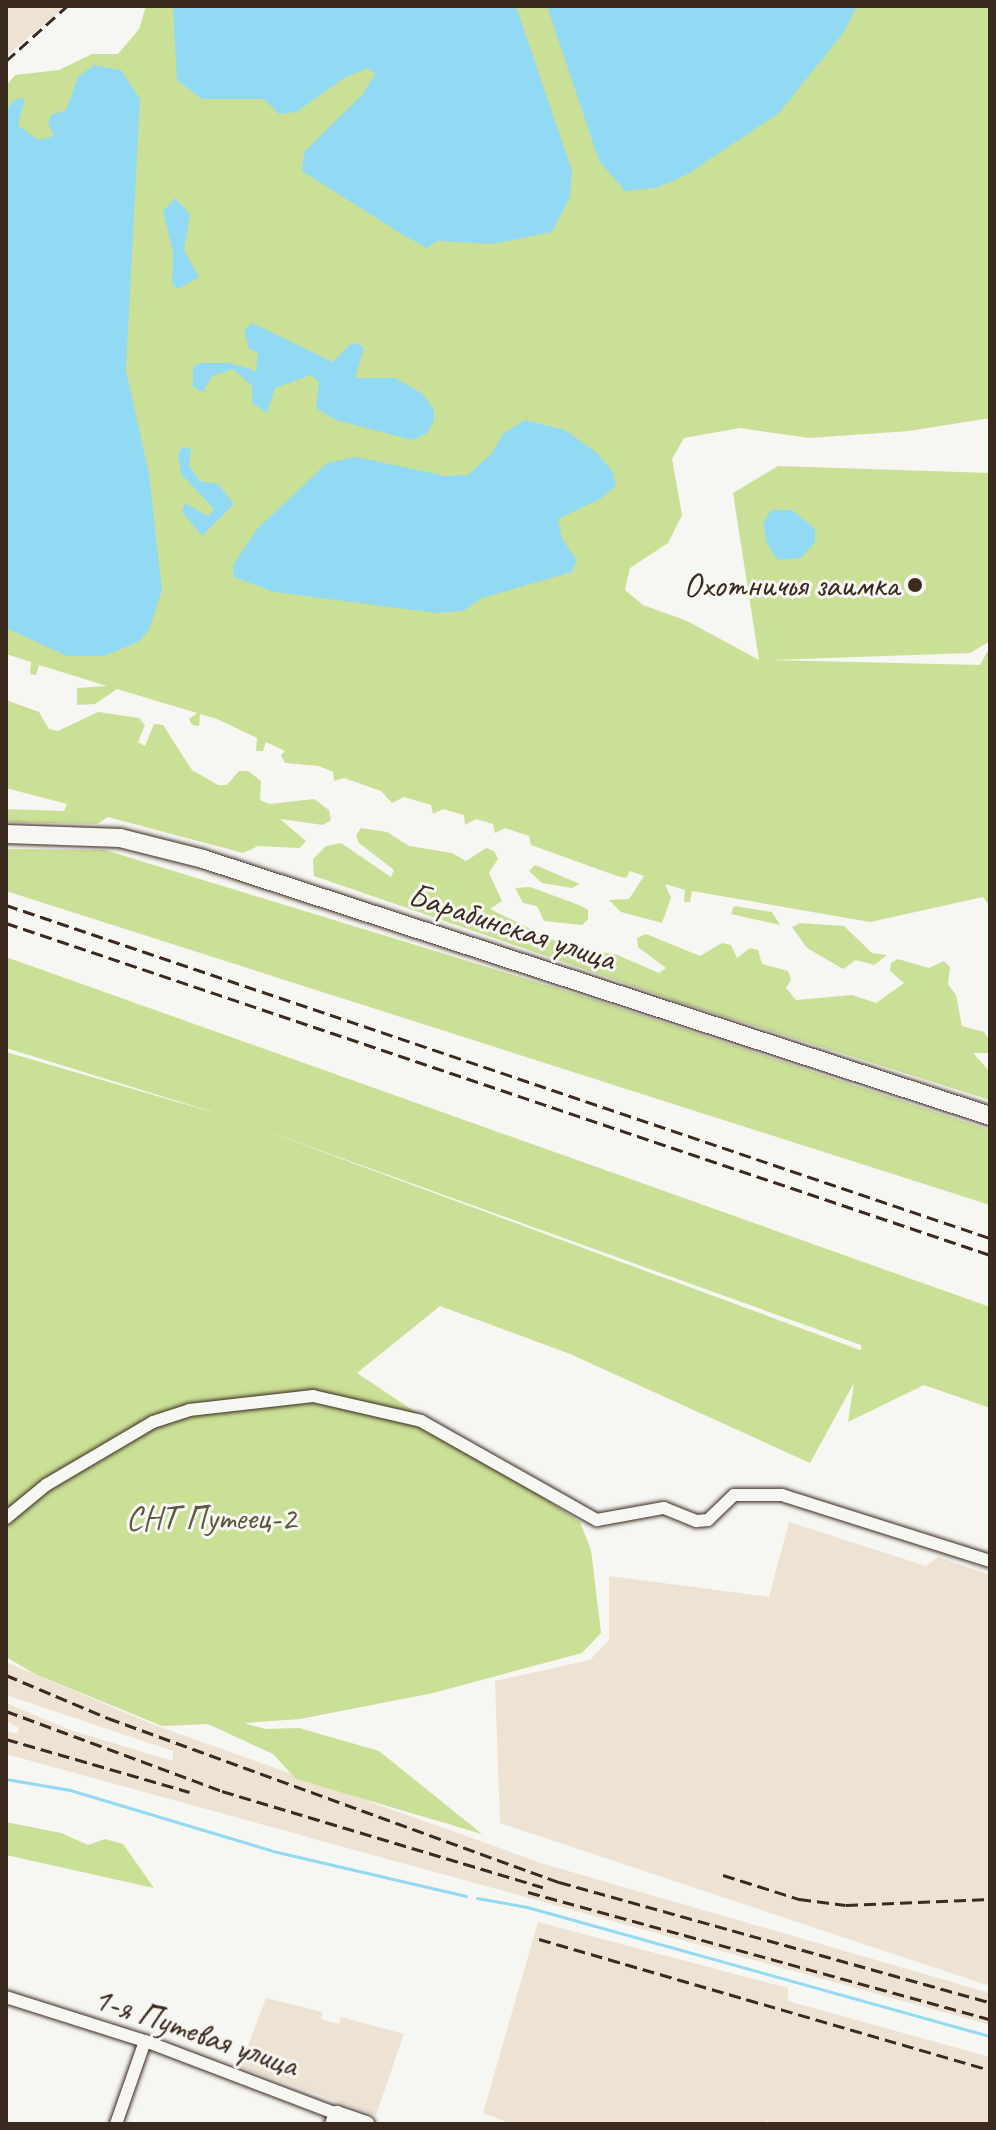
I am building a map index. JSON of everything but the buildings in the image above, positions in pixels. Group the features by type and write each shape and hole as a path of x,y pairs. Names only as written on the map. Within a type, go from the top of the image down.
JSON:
{"main road":[{"name":"Барабинская улица","path":"6,834 120,838 203,859 990,1116"}],"street":[{"path":"6,1518 46,1485 153,1422 236,1402 313,1396 421,1421 597,1520 664,1508 696,1521 708,1520 734,1495 782,1495 990,1561"},
{"name":"1-я Путевая улица","path":"6,1997 145,2041 335,2119 366,2124"},
{"path":"116,2124 145,2041"}],"shaded area":[{"path":"6,6 66,6 6,56"},
{"path":"789,1522 926,1566 938,1557 990,1575 990,1986 500,1823 495,1681 590,1660 609,1640 609,1576 769,1597"},
{"path":"6,1662 152,1724 544,1864 990,1993 990,2025 6,1754 6,1731 17,1734 19,1728 6,1721 6,1703 70,1730 173,1761 173,1751 6,1695"},
{"path":"538,1922 788,1988 788,2001 990,2057 990,2124 771,2124 767,2119 767,2124 513,2124 483,2113"},
{"path":"266,1998 323,2012 321,2019 339,2024 341,2017 404,2034 376,2115 240,2067"}],"green space":[{"path":"146,6 990,6 990,418 909,431 809,438 740,428 684,438 672,459 682,515 668,543 630,568 625,590 643,605 687,621 759,660 733,493 778,466 990,473 990,641 970,653 771,660 980,665 990,647 990,907 983,897 870,922 692,891 690,902 684,902 685,890 665,884 671,898 662,923 621,912 609,900 629,899 644,876 630,871 626,878 617,876 531,845 529,836 505,828 495,833 493,824 476,819 465,825 464,815 443,809 433,814 431,805 404,797 392,803 381,791 344,778 334,781 333,772 319,766 285,763 281,755 285,751 266,742 263,751 256,751 257,738 217,719 200,714 199,726 192,725 189,719 197,713 117,689 95,704 77,705 77,688 107,686 39,665 36,675 30,674 31,662 6,654 6,86 15,75 59,70 92,54 118,54 139,29"},
{"path":"6,700 39,712 49,729 58,731 98,712 139,718 145,725 138,742 145,746 154,724 163,725 192,770 218,785 227,785 239,771 248,771 261,781 260,800 269,804 314,799 329,810 331,820 323,825 280,819 306,841 300,848 258,846 243,853 108,817 97,824 6,822 6,809 64,811 67,804 6,788"},
{"path":"361,828 387,832 409,846 452,853 466,861 486,848 494,851 498,859 489,873 502,901 490,909 572,949 615,954 659,973 666,968 638,947 637,938 646,934 700,956 722,943 731,945 737,958 750,948 758,950 762,964 788,971 791,980 786,988 796,1000 852,995 876,1003 904,983 890,971 891,963 898,959 929,968 944,961 950,967 948,984 956,995 962,1026 984,1032 990,1041 990,1053 973,1053 990,1072 990,1100 685,1004 314,876 313,859 326,846 341,843 391,877 394,870 359,843 356,835"},
{"path":"6,849 105,850 595,1000 990,1130 990,1205 6,891"},
{"path":"535,865 580,884 572,888 542,883 529,871"},
{"path":"530,887 579,905 588,910 588,919 582,925 544,921 537,906 523,903 515,888"},
{"path":"734,906 772,912 780,925 731,914"},
{"path":"800,923 844,926 872,953 887,955 874,965 856,960 843,969 807,948 792,927"},
{"name":"СНТ Путеец-2","path":"6,957 990,1307 990,1408 924,1385 848,1422 854,1383 810,1463 570,1354 440,1306 357,1373 580,1522 591,1550 601,1633 582,1653 433,1693 300,1719 244,1723 265,1729 299,1728 379,1751 482,1834 296,1779 273,1754 208,1724 162,1726 35,1674 6,1657 6,1052 229,1117 6,1048","holes":["255,1127 861,1345 860,1350"]},
{"path":"6,1822 61,1833 88,1845 105,1839 123,1844 154,1888 6,1855"}],"water":[{"path":"173,6 516,6 572,171 570,197 552,232 493,244 437,241 427,248 403,235 302,171 304,152 362,95 375,74 368,68 344,78 296,112 279,114 264,99 202,99 177,80"},
{"path":"547,6 857,6 844,32 779,113 686,175 656,188 625,191 599,161"},
{"path":"94,65 121,70 140,99 126,370 149,474 162,590 149,630 138,642 104,656 67,656 6,628 6,110 14,100 25,98 18,125 38,140 54,136 48,123 51,115 66,110 78,77"},
{"path":"175,198 190,214 184,250 199,277 178,289 172,284 173,252 163,211"},
{"path":"252,323 333,362 349,345 357,343 364,348 355,378 395,378 423,394 434,410 434,421 426,434 412,440 336,420 316,408 319,382 311,375 275,388 267,413 252,403 252,386 233,369 212,376 203,392 193,387 193,367 200,363 230,363 256,371 258,353 249,349 244,331"},
{"path":"525,420 565,430 596,452 613,472 616,486 600,499 558,519 562,539 577,560 572,572 482,598 463,611 437,613 274,592 234,577 233,565 257,529 327,463 356,457 446,476 468,475 492,453 504,433"},
{"path":"182,447 191,449 189,466 200,481 218,484 234,504 202,536 182,512 185,503 208,516 214,509 181,474 178,455"},
{"path":"771,510 792,510 815,529 815,542 801,558 778,560 767,544 763,524"}],"waterway":[{"path":"6,1779 70,1790 277,1852 466,1896"},
{"path":"477,1898 527,1907 990,2036"}],"railway":[{"path":"6,61 67,6"},
{"path":"6,905 990,1238"},
{"path":"6,923 990,1255"},
{"path":"6,1675 108,1718 559,1882 990,2002"},
{"path":"6,1711 222,1791 543,1887"},
{"path":"6,1739 190,1792"},
{"path":"723,1875 799,1899 846,1905 990,1899"},
{"path":"528,1892 990,2019"},
{"path":"539,1939 990,2070"}],"place":[{"name":"Охотничья заимка","path":"915,585"}]}
